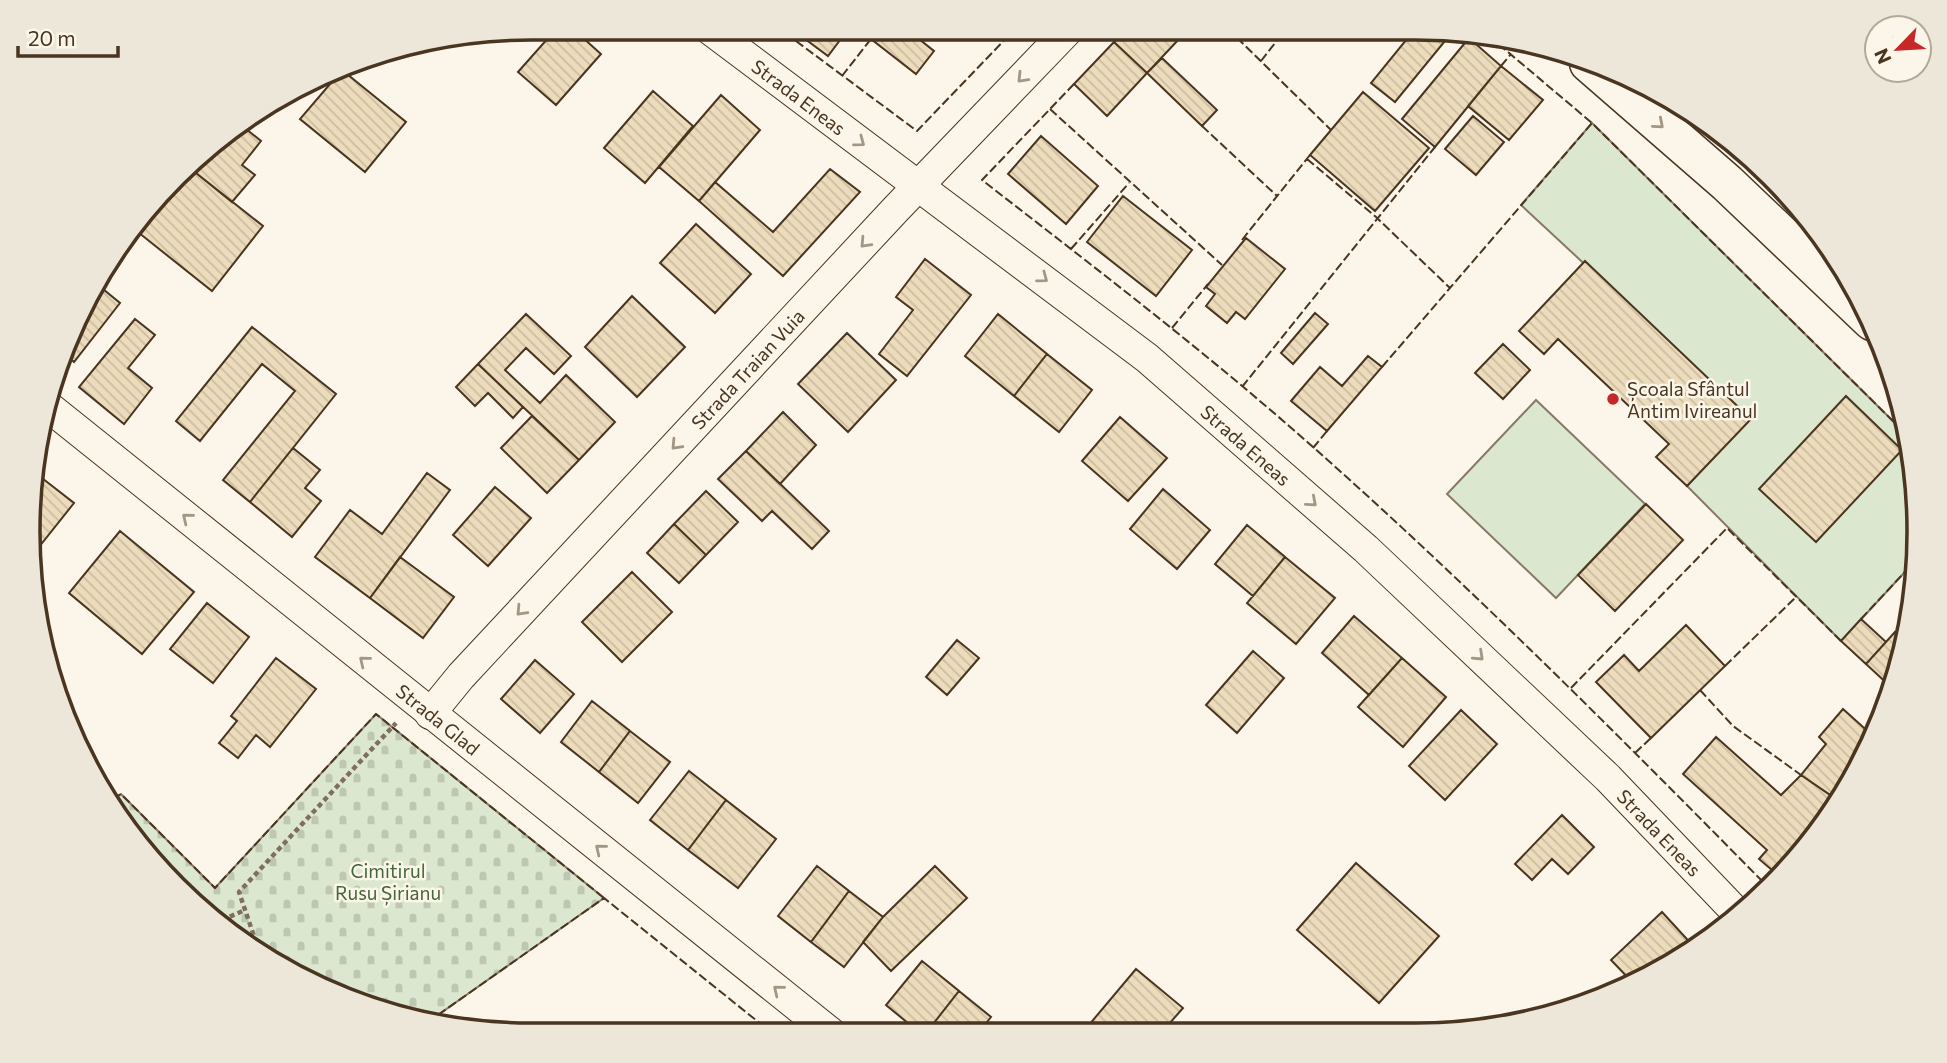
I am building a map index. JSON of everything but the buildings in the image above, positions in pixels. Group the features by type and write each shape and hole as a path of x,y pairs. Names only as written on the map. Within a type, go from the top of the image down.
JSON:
{"main road":[{"path":"1609,81 1727,183 1847,297"}],"street":[{"name":"Strada Eneas","path":"724,40 1147,358 1366,548 1608,778 1732,907"},
{"name":"Strada Traian Vuia","path":"423,708 480,656 919,185 1058,40"},
{"name":"Strada Glad","path":"55,412 818,1023"}],"path":[{"path":"254,937 239,892 423,708"},
{"path":"228,917 245,910"}],"green space":[{"path":"1592,123 1894,422 1906,499 1905,572 1841,641 1687,486 1750,418 1521,205"},
{"path":"1536,400 1645,504 1556,598 1447,494"},
{"name":"Cimitirul Rusu Șirianu","path":"376,714 604,898 440,1014 436,1013 374,997 344,985 314,972 259,940 232,921 184,879 142,831 118,796 121,794 215,888"}],"fence":[{"path":"842,76 870,40"},
{"path":"796,41 917,131 1004,40"},
{"path":"1239,40 1331,130"},
{"path":"1261,61 1277,40"},
{"path":"1504,49 1592,123 1894,422"},
{"path":"1501,66 1511,54"},
{"path":"1074,84 982,180 1191,344 1372,500 1601,719 1761,880"},
{"path":"1050,109 1222,265"},
{"path":"1382,367 1592,123"},
{"path":"1202,126 1277,196"},
{"path":"1242,387 1435,147"},
{"path":"1242,240 1310,155"},
{"path":"1307,159 1376,217 1450,288"},
{"path":"1071,249 1129,183"},
{"path":"1172,328 1208,284"},
{"path":"1313,448 1327,431"},
{"path":"1571,688 1727,528 1841,641"},
{"path":"1861,619 1905,571"},
{"path":"1725,666 1796,597"},
{"path":"1700,690 1733,726 1801,775"},
{"path":"118,796 121,794 215,888 376,714 604,898"},
{"path":"1635,753 1651,738"},
{"path":"440,1014 604,898 760,1023"}],"place":[{"name":"Școala Sfântul Antim Ivireanul","path":"1613,399"}]}
